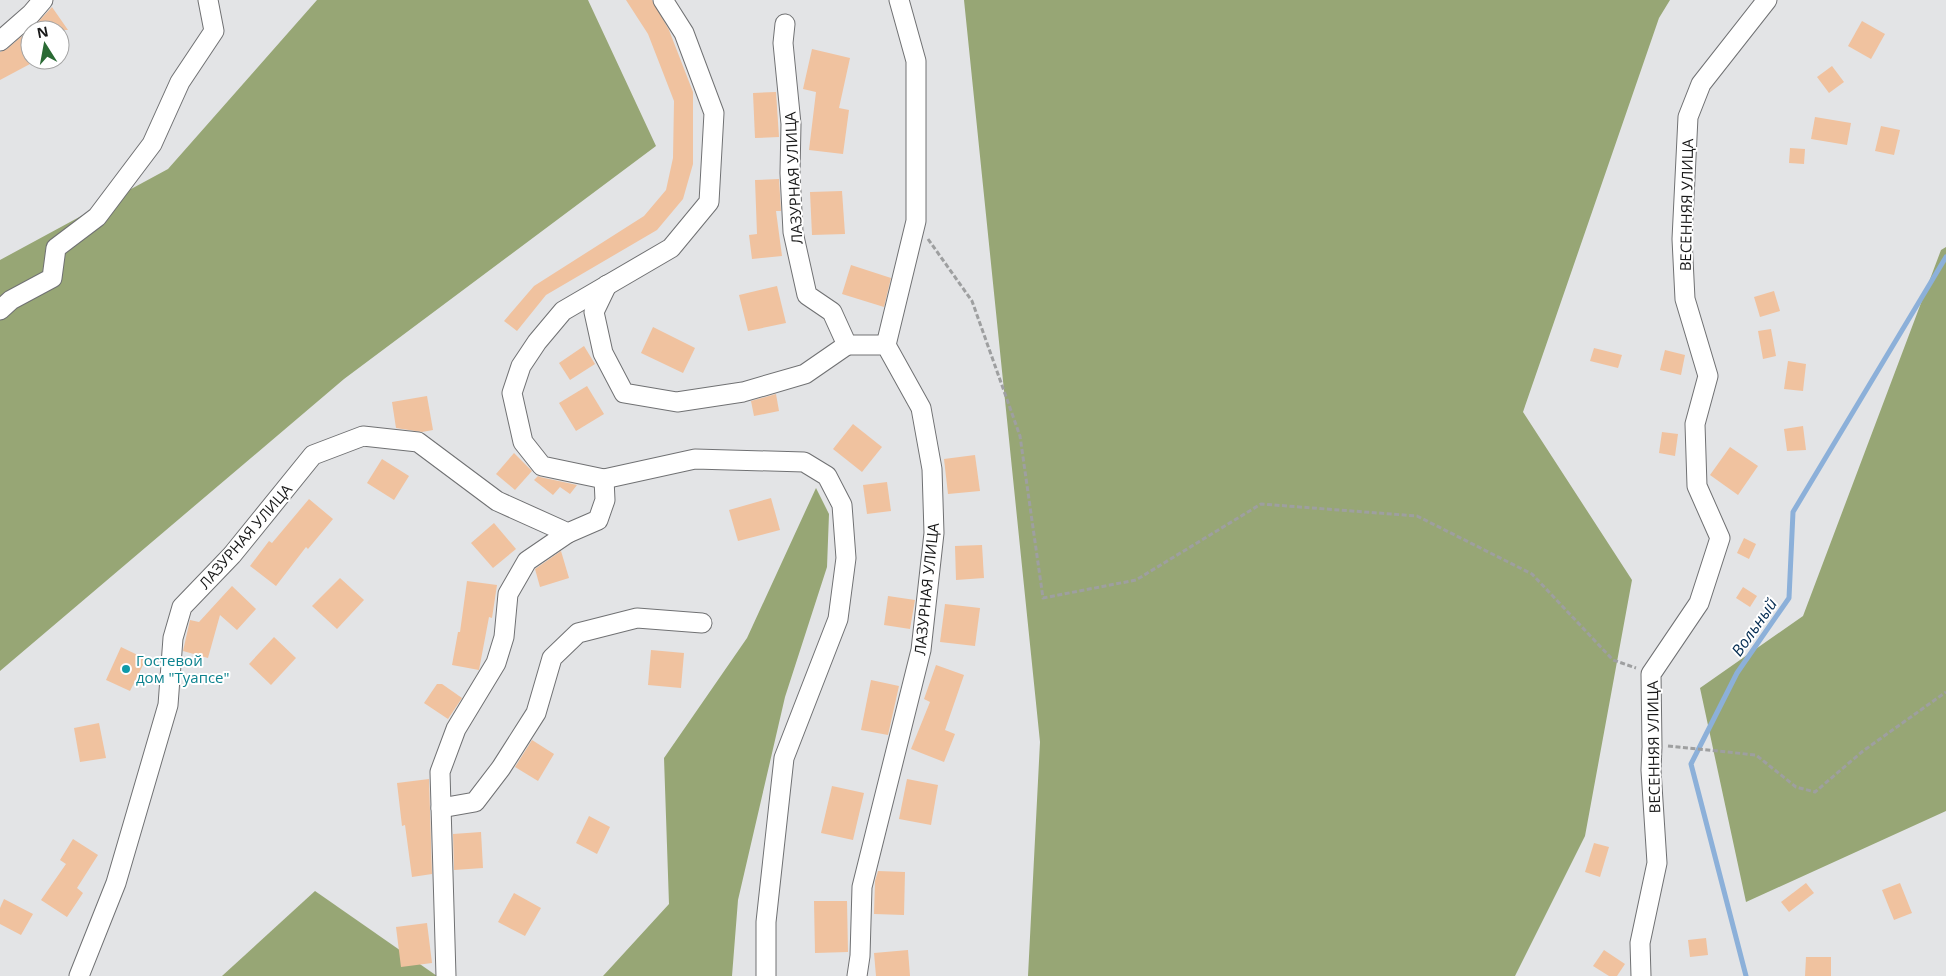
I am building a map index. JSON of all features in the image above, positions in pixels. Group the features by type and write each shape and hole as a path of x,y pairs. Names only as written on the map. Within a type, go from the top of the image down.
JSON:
{"street":[{"path":"0,41 31,14 43,0"},
{"path":"0,310 11,300 52,278 56,248 97,217 152,144 180,82 214,31 208,0"},
{"path":"663,0 684,33 714,112 709,202 671,248 563,311 537,342 522,366 512,393 523,442 542,466 604,479 695,459 804,462 827,476 842,505 846,558 838,619 784,758 766,922 766,976"},
{"path":"607,285 594,312 603,352 624,393 677,402 743,392 805,374 847,345 886,345 916,221 916,61 899,0"},
{"name":"ВЕСЕННЯЯ УЛИЦА","path":"1641,976 1640,943 1657,863 1651,770 1651,674 1699,603 1720,538 1697,486 1695,424 1708,376 1685,299 1682,239 1688,117 1701,84 1767,0"},
{"name":"ЛАЗУРНАЯ УЛИЦА","path":"785,24 783,42 791,124 790,173 793,232 807,295 832,312 847,345"},
{"name":"ЛАЗУРНАЯ УЛИЦА","path":"857,976 860,956 862,887 921,650 934,533 932,469 921,408 886,345"},
{"name":"ЛАЗУРНАЯ УЛИЦА","path":"79,976 116,883 168,705 173,638 182,607 232,555 314,455 363,436 418,442 497,501 568,533"},
{"path":"446,976 440,772 456,729 496,663 504,637 508,594 527,562 568,533 598,520 605,500 604,479"},
{"path":"441,808 476,802 501,768 536,713 552,658 578,633 637,618 702,623"}],"path":[{"path":"916,221 972,301 1020,436 1043,598 1136,580 1261,504 1418,516 1532,574 1613,660 1651,674"},
{"path":"1652,746 1676,745 1756,755 1796,787 1815,792 1864,750 1946,692"}],"green space":[{"path":"317,0 588,0 656,146 344,379 0,671 0,260 168,169"},
{"path":"964,0 1670,0 1659,18 1523,412 1632,580 1585,836 1515,976 1028,976 1040,742"},
{"path":"1946,247 1946,811 1746,902 1700,688 1803,616 1941,250"},
{"path":"816,488 829,514 827,567 785,697 738,900 732,976 603,976 669,904 664,758 747,638"},
{"path":"315,891 437,976 222,976"}],"building":[{"path":"626,0 652,0 669,30 693,92 693,164 683,199 657,230 546,295 517,331 504,321 534,286 644,216 666,190 673,158 674,101 648,34"},
{"path":"52,7 61,20 40,20"},
{"path":"1862,21 1885,34 1871,59 1848,46"},
{"path":"20,38 20,69 0,80 0,52 7,49"},
{"path":"812,49 850,58 839,108 849,110 843,154 809,150 816,92 803,89"},
{"path":"1832,66 1844,82 1829,93 1817,77"},
{"path":"776,92 779,137 755,138 753,93"},
{"path":"1815,117 1851,123 1847,145 1811,139"},
{"path":"1881,126 1900,130 1894,155 1875,151"},
{"path":"1790,148 1805,149 1804,164 1789,163"},
{"path":"779,179 781,211 776,211 782,256 752,259 749,235 757,234 755,180"},
{"path":"842,191 845,234 812,235 810,192"},
{"path":"851,265 891,278 884,307 842,294"},
{"path":"777,286 786,323 748,331 739,295"},
{"path":"1774,291 1780,311 1760,317 1754,297"},
{"path":"653,327 695,348 683,373 641,353"},
{"path":"1771,329 1776,356 1763,359 1758,331"},
{"path":"584,346 595,364 570,380 559,363"},
{"path":"1594,348 1622,355 1618,368 1590,361"},
{"path":"1665,350 1685,355 1681,375 1660,370"},
{"path":"1788,361 1806,364 1803,391 1784,389"},
{"path":"587,386 604,414 576,431 559,403"},
{"path":"776,394 779,411 754,416 751,401"},
{"path":"427,396 433,430 422,432 396,428 392,402"},
{"path":"853,424 882,447 862,472 833,449"},
{"path":"1803,426 1806,450 1787,451 1784,429"},
{"path":"1662,432 1678,434 1675,456 1659,453"},
{"path":"1730,447 1758,466 1738,495 1710,475"},
{"path":"514,453 532,471 515,490 496,474"},
{"path":"975,455 980,491 948,494 944,459"},
{"path":"382,459 409,476 394,500 367,483"},
{"path":"538,476 577,485 570,494 560,487 553,495 534,480"},
{"path":"887,482 891,511 867,514 863,485"},
{"path":"771,498 780,530 738,541 729,510"},
{"path":"309,499 333,519 308,549 306,547 276,586 250,566 269,541 272,543"},
{"path":"494,523 516,549 493,568 471,543"},
{"path":"1744,538 1756,544 1749,559 1737,553"},
{"path":"982,545 984,578 956,580 955,546"},
{"path":"561,551 569,578 540,587 535,569"},
{"path":"340,578 364,600 337,629 312,606"},
{"path":"467,581 497,585 492,618 489,617 479,670 452,665 458,632 460,632"},
{"path":"232,586 256,609 237,630 220,615 208,658 183,651 190,620 199,622"},
{"path":"1743,587 1757,596 1750,607 1736,598"},
{"path":"888,596 915,600 910,629 884,625"},
{"path":"945,604 980,608 975,646 940,642"},
{"path":"274,637 296,658 271,685 249,664"},
{"name":"Гостевой дом \"Туапсе\"","path":"121,647 146,659 130,691 106,680"},
{"path":"651,650 684,653 681,688 648,685"},
{"path":"936,665 964,675 945,730 955,734 944,762 911,749 930,702 924,699"},
{"path":"871,680 899,686 888,735 861,730"},
{"path":"437,684 442,684 462,698 448,719 424,703"},
{"path":"99,723 106,758 80,762 74,728"},
{"path":"532,740 554,754 538,781 515,767"},
{"path":"429,779 432,874 412,877 405,825 402,826 397,783"},
{"path":"907,779 938,785 931,825 899,819"},
{"path":"832,786 864,793 853,840 821,833"},
{"path":"589,816 610,827 597,854 576,843"},
{"path":"481,832 483,868 454,870 453,834"},
{"path":"73,839 98,855 77,888 83,893 67,917 41,900 66,864 60,860"},
{"path":"1594,843 1609,847 1600,877 1585,872"},
{"path":"878,871 905,872 904,915 874,914 875,881"},
{"path":"1806,883 1814,893 1789,912 1781,902"},
{"path":"1900,883 1912,913 1894,920 1882,890"},
{"path":"514,893 541,908 525,936 498,922"},
{"path":"4,899 33,914 21,935 0,924 0,908"},
{"path":"814,901 847,901 848,952 815,953"},
{"path":"427,923 432,963 401,967 396,927"},
{"path":"1706,938 1708,955 1690,957 1688,940"},
{"path":"908,950 910,976 876,976 874,953"},
{"path":"1604,950 1625,964 1617,976 1609,976 1593,966"},
{"path":"1806,957 1831,957 1831,976 1805,976"}],"waterway":[{"name":"Вольный","path":"1746,976 1691,764 1737,673 1789,598 1793,512 1946,257"}],"place":[{"name":"Гостевой дом \"Туапсе\"","path":"126,669"}]}
